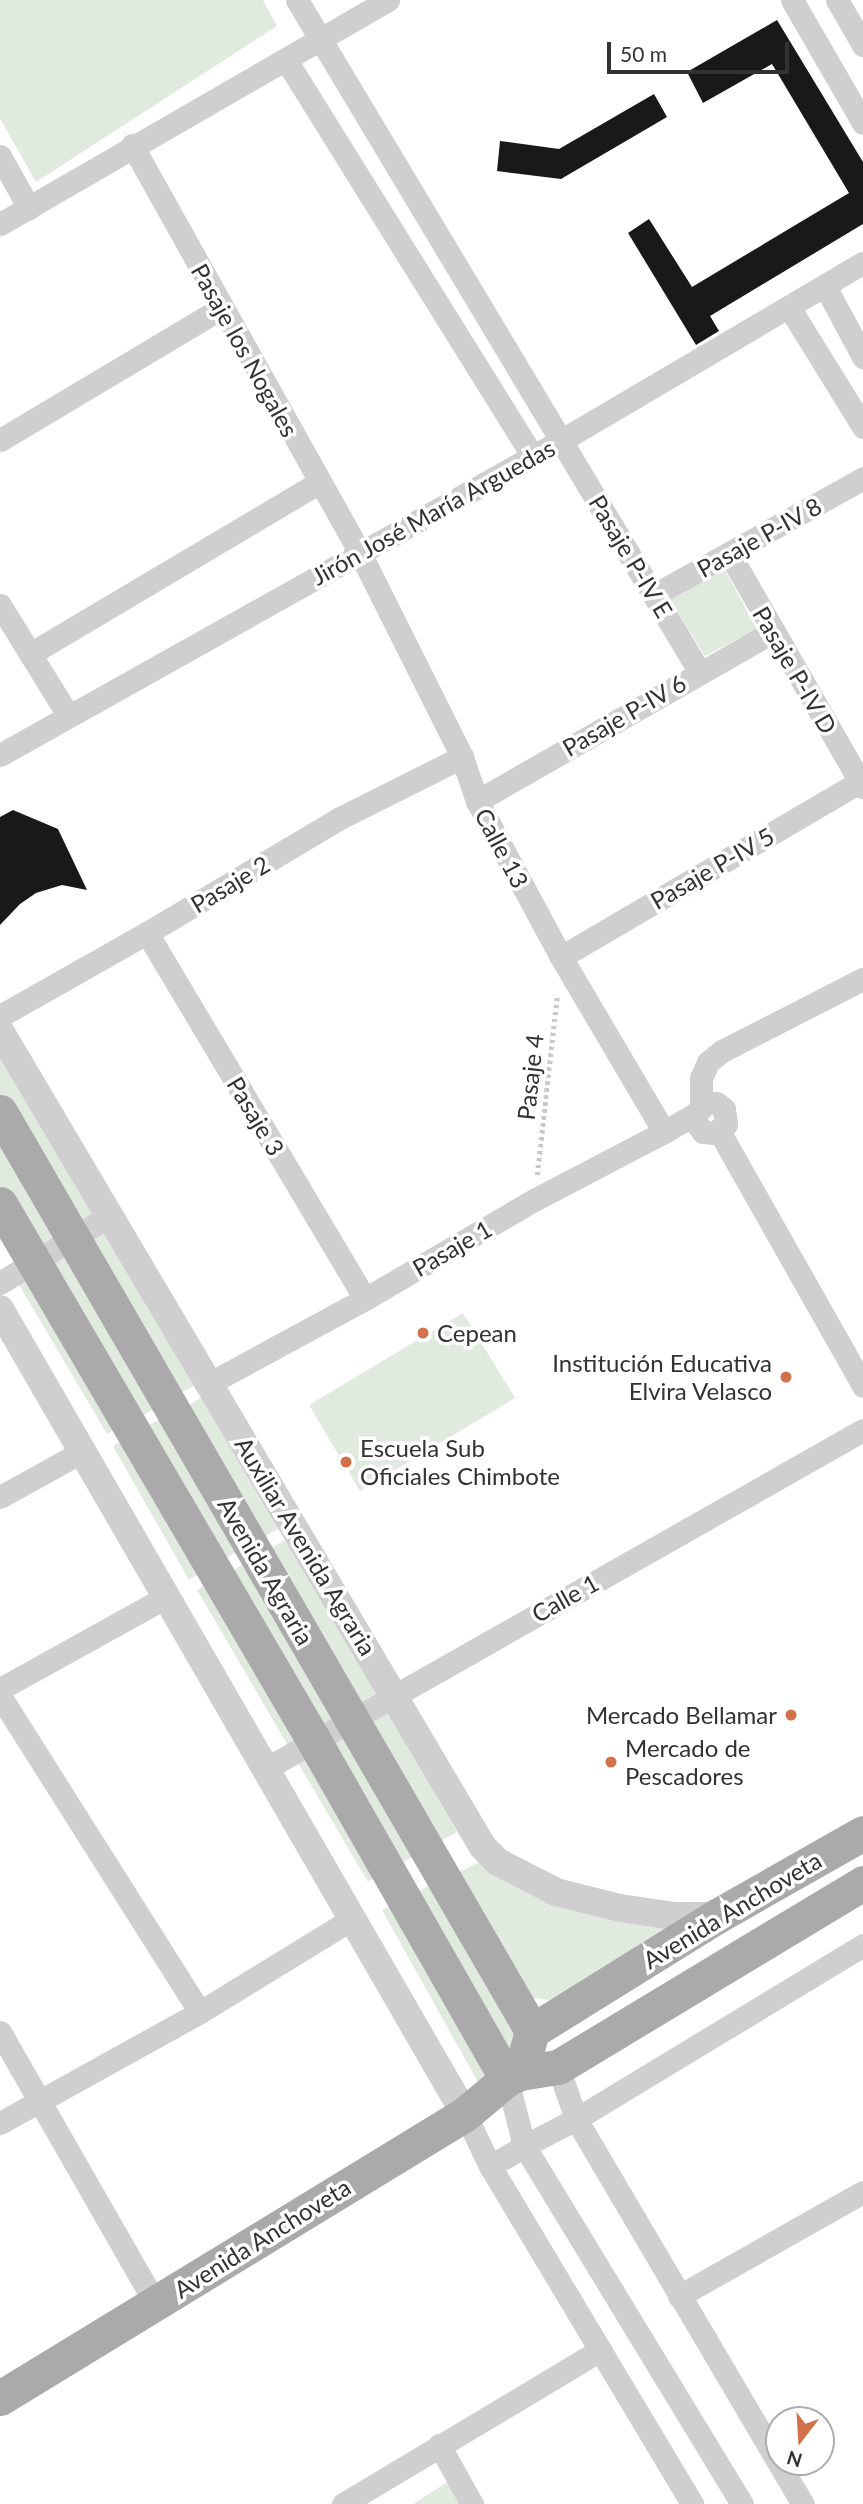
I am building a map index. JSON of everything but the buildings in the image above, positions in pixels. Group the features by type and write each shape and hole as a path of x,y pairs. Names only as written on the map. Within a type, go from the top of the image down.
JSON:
{"main road":[{"name":"Avenida Agraria","path":"0,1112 532,2031"},
{"name":"Avenida Agraria","path":"0,1204 314,1741 514,2076"},
{"name":"Avenida Anchoveta","path":"532,2031 717,1916 863,1833"},
{"name":"Avenida Anchoveta","path":"0,2398 465,2114 514,2076 558,2067 863,1883"},
{"path":"514,2076 532,2031"}],"street":[{"name":"Pasaje P-IV E","path":"297,0 319,41 699,671"},
{"path":"0,224 132,145 388,0"},
{"path":"792,0 863,123"},
{"path":"837,0 863,45"},
{"path":"286,60 533,457"},
{"name":"Pasaje los Nogales","path":"132,145 360,553"},
{"path":"0,156 29,208"},
{"name":"Jirón José María Arguedas","path":"0,755 533,457 863,263"},
{"path":"825,286 863,357"},
{"path":"789,307 863,427"},
{"path":"0,440 221,308"},
{"name":"Pasaje P-IV 8","path":"654,595 863,478"},
{"path":"30,654 320,482"},
{"name":"Calle 13","path":"360,553 462,757 477,801 561,957 664,1132"},
{"name":"Pasaje P-IV D","path":"729,553 772,632 862,783"},
{"path":"0,605 68,715"},
{"name":"Pasaje P-IV 6","path":"477,801 699,671 772,632"},
{"name":"Pasaje 2","path":"0,1016 147,933 338,819 462,757"},
{"name":"Pasaje P-IV 5","path":"561,957 862,783"},
{"name":"Pasaje 3","path":"147,933 365,1299"},
{"path":"863,979 722,1051 708,1062 701,1078 696,1124 704,1132 719,1131 863,1387"},
{"name":"Auxiliar Avenida Agraria","path":"0,1031 483,1847 498,1862 556,1892 620,1908 675,1916 717,1916"},
{"name":"Pasaje 1","path":"210,1383 365,1299 534,1200 664,1132 698,1110"},
{"path":"0,1283 110,1215"},
{"path":"0,1309 465,2114 490,2166 692,2504"},
{"name":"Calle 1","path":"267,1768 863,1430"},
{"path":"0,1497 83,1451"},
{"path":"0,1689 168,1596"},
{"path":"0,1696 200,2012"},
{"path":"0,2123 200,2012 352,1919"},
{"path":"490,2166 576,2119 863,1945"},
{"path":"0,2032 156,2304"},
{"path":"558,2067 576,2119 803,2504"},
{"path":"514,2076 524,2146 742,2504"},
{"path":"679,2296 863,2192"},
{"path":"343,2504 600,2350"},
{"path":"439,2445 472,2504"}],"path":[{"name":"Pasaje 4","path":"534,1200 561,957"}],"shaded area":[{"path":"0,0 263,0 277,26 36,182 0,118"},
{"path":"725,570 757,629 705,656 668,597"},
{"path":"0,1043 102,1217 76,1232 0,1103"},
{"path":"0,1121 67,1236 35,1254 0,1194"},
{"path":"107,1224 197,1384 172,1398 81,1240"},
{"path":"74,1244 167,1402 133,1421 41,1263"},
{"path":"34,1267 126,1423 107,1434 15,1278"},
{"path":"463,1313 515,1398 360,1491 309,1405"},
{"path":"206,1395 283,1526 257,1541 180,1410"},
{"path":"171,1413 246,1547 215,1564 140,1430"},
{"path":"132,1436 208,1569 189,1580 113,1446"},
{"path":"288,1538 380,1691 357,1704 264,1552"},
{"path":"252,1559 344,1715 318,1730 226,1574"},
{"path":"215,1579 308,1739 290,1749 197,1590"},
{"path":"389,1710 457,1832 435,1844 367,1722"},
{"path":"351,1733 420,1853 396,1866 327,1746"},
{"path":"312,1748 385,1872 368,1882 295,1758"},
{"path":"481,1861 682,1922 555,2001 527,1997 457,1873"},
{"path":"439,1880 525,2031 516,2064 412,1895"},
{"path":"403,1899 500,2072 479,2084 382,1910"},
{"path":"452,2479 466,2504 413,2504"}],"place":[{"name":"Cepean","path":"423,1333"},
{"name":"Institución Educativa Elvira Velasco","path":"786,1377"},
{"name":"Escuela Sub Oficiales Chimbote","path":"346,1462"},
{"name":"Mercado Bellamar","path":"791,1715"},
{"name":"Mercado de Pescadores","path":"611,1762"}]}
